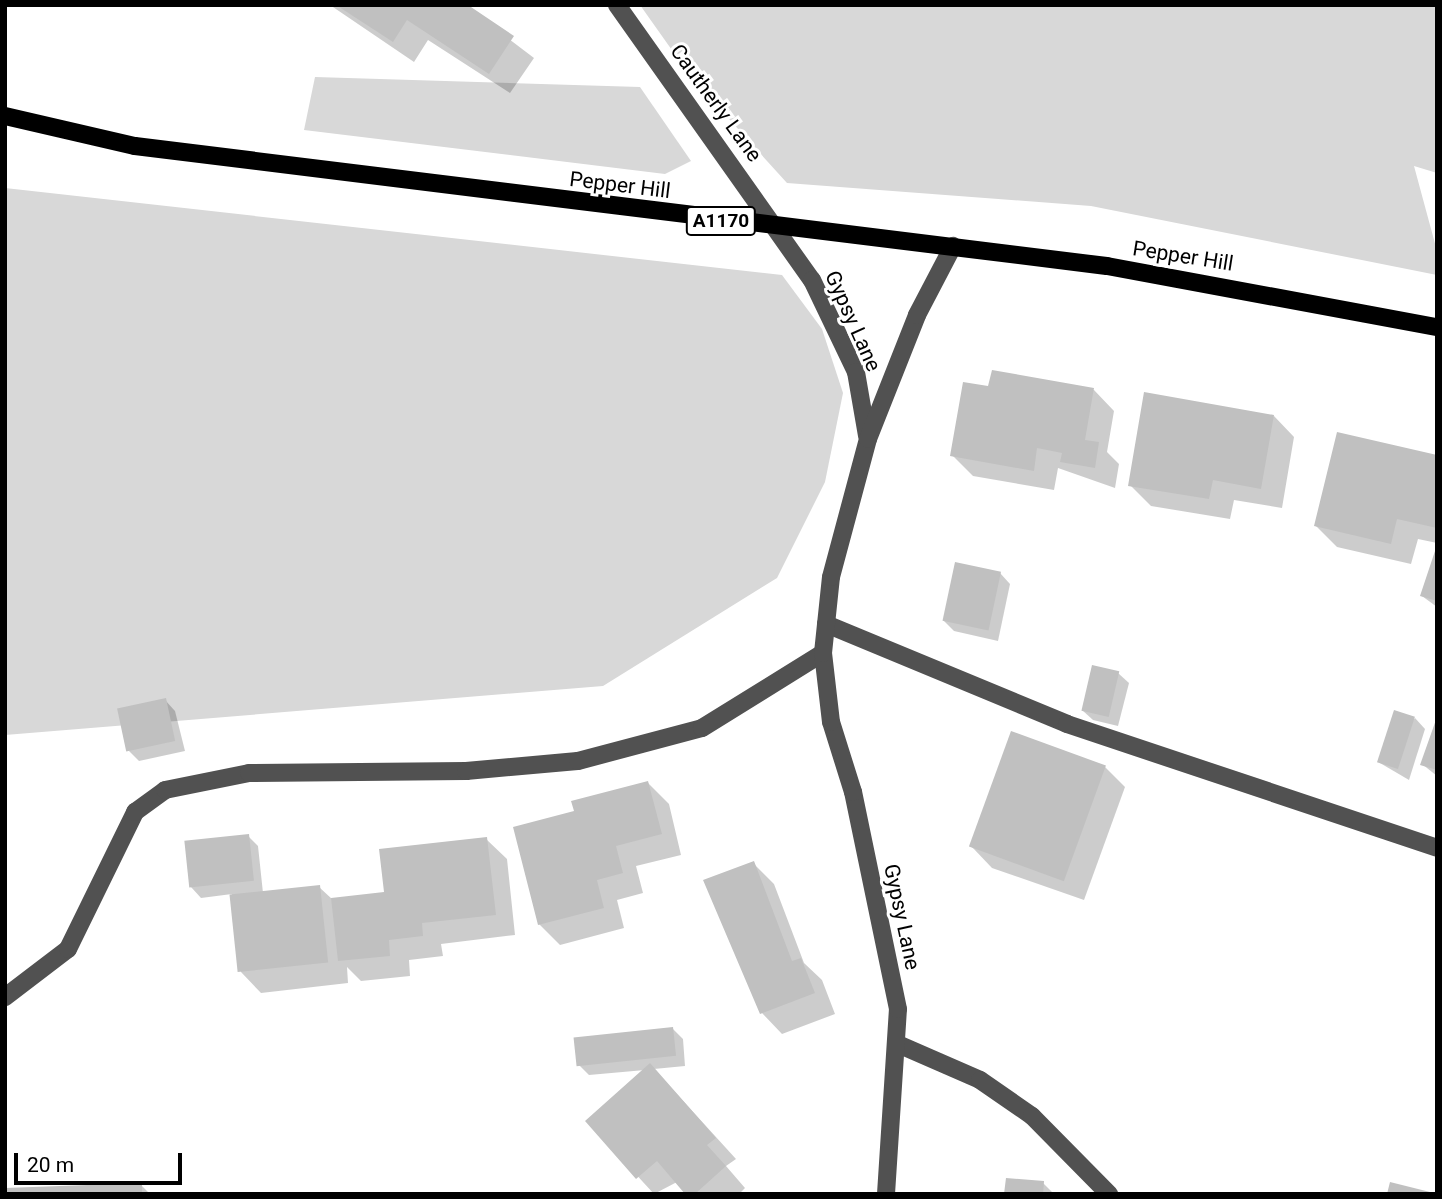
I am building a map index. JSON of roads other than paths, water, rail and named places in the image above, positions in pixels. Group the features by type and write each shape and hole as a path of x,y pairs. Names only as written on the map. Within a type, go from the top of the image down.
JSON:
{"main road":[{"name":"Pepper Hill","path":"5,116 135,146 779,228 953,246 1306,299 1437,327"}],"street":[{"name":"Cautherly Lane","path":"617,5 779,228"},
{"name":"Gypsy Lane","path":"779,228 856,372 867,439"},
{"name":"Gypsy Lane","path":"886,1194 900,1045 898,1009 853,792 831,722 822,653 831,577 867,439 917,315 953,246"},
{"path":"826,624 1067,724 1437,848"},
{"path":"5,998 68,948 135,812 165,790 201,778 343,769 466,771 578,761 702,728 822,653"},
{"path":"900,1045 980,1080 1032,1116 1109,1194"}]}
